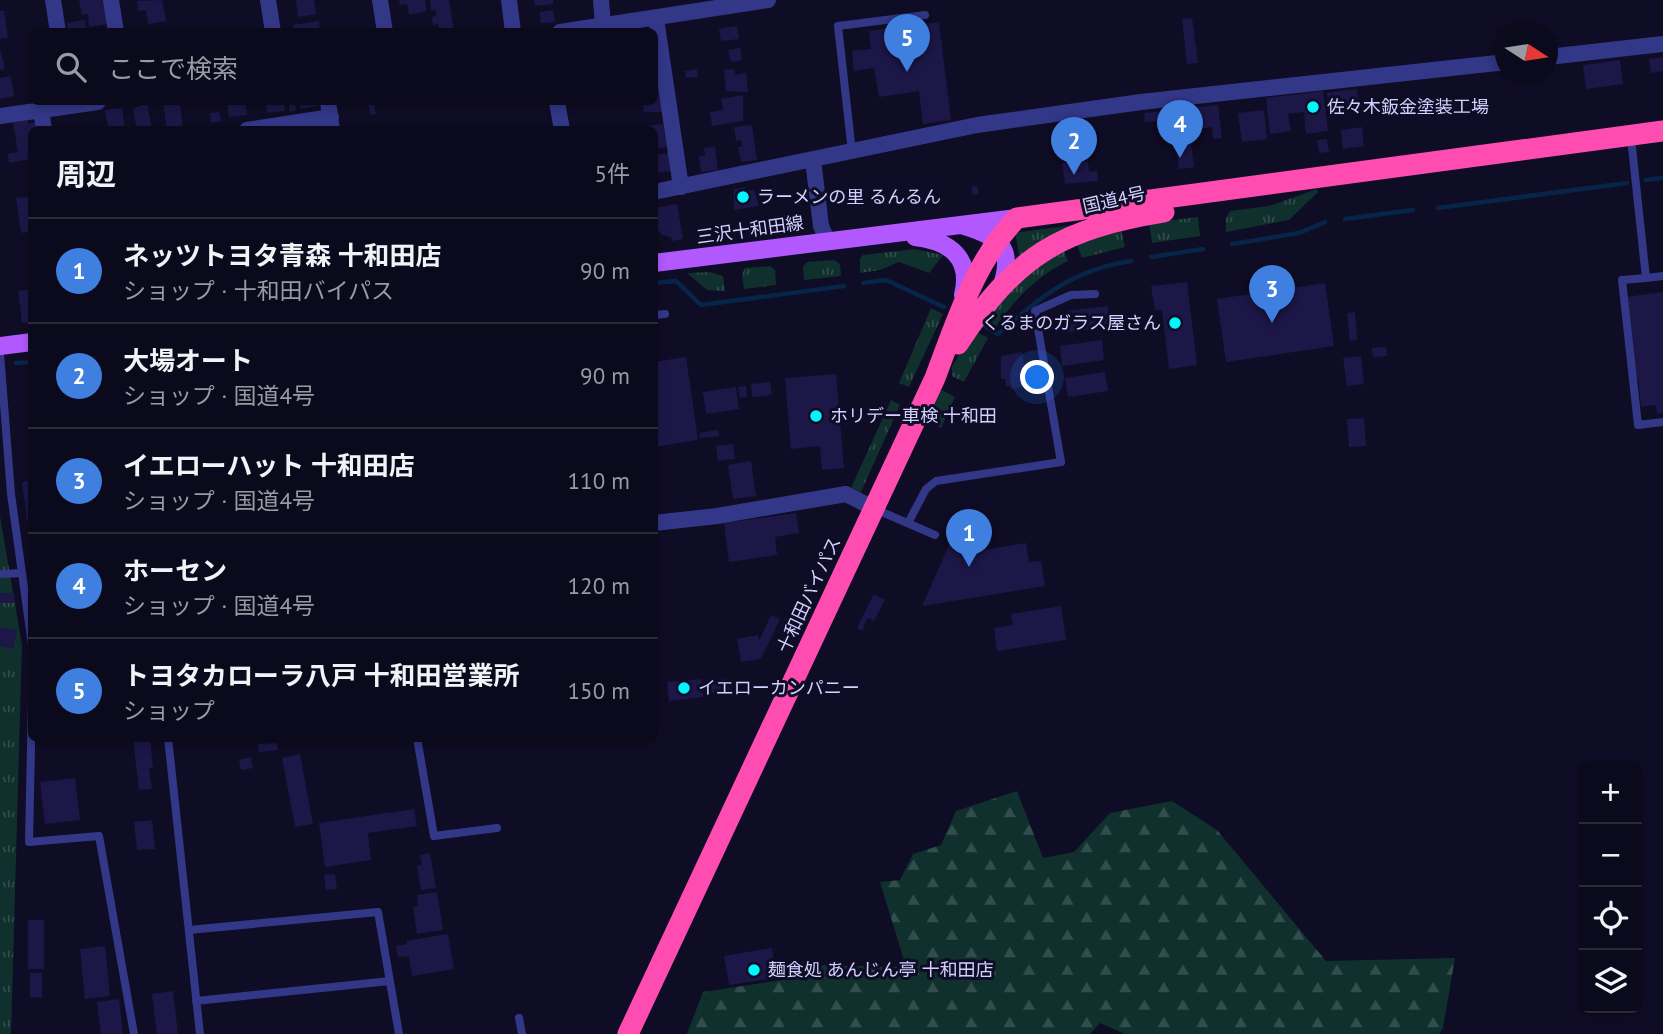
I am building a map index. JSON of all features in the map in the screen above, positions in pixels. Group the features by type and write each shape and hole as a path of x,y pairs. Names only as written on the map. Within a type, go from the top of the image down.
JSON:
{"highway":[{"name":"国道4号","path":"1017,218 1663,131"},
{"name":"国道4号","path":"935,378 978,313 1001,288 1039,254 1073,233 1111,221 1254,197 1323,176"},
{"name":"十和田バイパス","path":"628,1034 875,509 935,378 972,285 997,241 1017,218"}],"main road":[{"name":"三沢十和田線","path":"658,262 1017,218"},
{"path":"961,225 985,232 1003,248 1007,265 1001,288"},
{"path":"888,233 940,241 959,254 966,274 958,319"},
{"path":"0,346 28,342"}],"street":[{"path":"53,0 57,28"},
{"path":"111,0 115,28"},
{"path":"268,0 272,28"},
{"path":"380,0 384,28"},
{"path":"509,0 512,28"},
{"path":"601,0 603,25"},
{"path":"585,28 768,0"},
{"path":"656,19 657,28"},
{"path":"658,32 681,187"},
{"path":"1558,56 1663,44"},
{"path":"658,191 977,125 1141,102 1495,63"},
{"path":"0,116 60,105"},
{"path":"558,105 561,126"},
{"path":"41,109 43,126"},
{"path":"271,126 331,116"},
{"path":"813,160 821,226 827,240"},
{"path":"658,523 717,516 846,494 875,509"}],"lane":[{"path":"852,152 838,26 925,15"},
{"path":"1631,135 1646,278"},
{"path":"1663,276 1622,280 1637,425 1663,422"},
{"path":"908,523 926,489 936,481 1061,462 1035,312 1071,295 1096,294"},
{"path":"658,315 665,314"},
{"path":"0,353 11,494 28,604"},
{"path":"875,509 935,535"},
{"path":"0,574 22,573"},
{"path":"31,742 29,842 99,836 134,1034"},
{"path":"168,742 200,1034"},
{"path":"418,742 434,836 497,828"},
{"path":"189,930 378,912 399,1034"},
{"path":"196,1001 390,981"},
{"path":"519,1018 522,1034"}],"green space":[{"path":"1317,189 1318,192 1289,220 1226,232 1226,219 1230,211 1269,206"},
{"path":"1198,217 1200,236 1152,243 1149,223"},
{"path":"1073,225 1020,259 1015,233"},
{"path":"1121,229 1125,247 1082,258 1077,245"},
{"path":"1063,248 1068,261 1047,273 1027,290 995,328 982,320 1008,288"},
{"path":"915,249 943,255 929,273 899,262 880,270 860,273 860,258 863,255"},
{"path":"834,260 840,264 841,276 804,280 803,267 807,262"},
{"path":"770,266 775,270 776,285 744,289 742,275 745,268"},
{"path":"710,272 723,276 725,291 707,290 687,273"},
{"path":"931,308 943,314 909,387 899,383"},
{"path":"973,330 988,338 964,382 952,376 952,367"},
{"path":"942,390 955,397 941,428 927,421 926,415 936,393"},
{"path":"891,400 900,405 861,492 851,488"},
{"path":"0,516 22,645 11,1034 0,1034"},
{"path":"1017,791 1043,858 1074,852 1110,813 1172,801 1217,830 1326,961 1455,958 1443,1028 1439,1034 1125,1034 1100,1023 1090,1034 687,1034 703,992 789,979 815,965 906,967 880,882 900,880 913,854 941,845 956,811"}],"building":[{"path":"79,0 104,0 107,24 89,27 88,14 82,15"},
{"path":"162,0 166,21 148,24 146,10 138,11 137,1"},
{"path":"296,0 314,0 316,14 298,17"},
{"path":"399,0 425,0 427,11 409,15 407,4 400,5"},
{"path":"430,0 449,0 453,28 438,28 438,24 433,25 432,17 436,16 436,10 431,11"},
{"path":"534,0 553,0 553,4 535,6"},
{"path":"553,10 555,22 541,23 540,12"},
{"path":"0,11 4,11 8,38 0,39"},
{"path":"1192,18 1198,63 1187,64 1182,19"},
{"path":"85,20 86,28 68,28 67,23"},
{"path":"319,21 320,28 293,28 293,25"},
{"path":"939,22 951,120 923,124 919,91 879,97 874,68 854,71 852,51 871,49 869,31"},
{"path":"737,26 739,39 721,41 719,29"},
{"path":"740,48 742,60 731,62 728,50"},
{"path":"0,49 5,69 0,70"},
{"path":"1663,57 1663,71 1651,73 1649,59"},
{"path":"1620,60 1623,84 1586,89 1583,65"},
{"path":"697,69 698,77 686,78 685,71"},
{"path":"734,69 735,75 746,73 748,92 726,91 724,70"},
{"path":"11,76 14,96 0,99 0,78"},
{"path":"1357,89 1359,111 1330,115 1327,93"},
{"path":"658,90 661,90 664,112 644,112 643,105 658,105"},
{"path":"1323,91 1328,131 1306,134 1304,112 1288,114 1291,131 1270,134 1266,98"},
{"path":"743,95 743,121 712,126 710,112 723,110 721,99"},
{"path":"148,105 151,126 136,126 133,109"},
{"path":"163,105 180,105 183,126 166,126"},
{"path":"227,105 245,105 247,115 229,117"},
{"path":"266,105 284,105 285,111 267,113"},
{"path":"289,105 295,105 296,110 290,112"},
{"path":"300,105 321,105 301,109"},
{"path":"368,105 374,105 376,114 370,115"},
{"path":"1218,105 1222,138 1213,139 1212,127 1192,130 1189,108"},
{"path":"122,108 124,126 108,126 105,110"},
{"path":"1264,110 1267,139 1242,142 1238,113"},
{"path":"1166,111 1167,120 1145,122 1144,113"},
{"path":"1187,111 1194,167 1179,169 1172,113"},
{"path":"219,112 221,121 211,123 210,113"},
{"path":"28,120 28,124 36,122 37,126 28,126 28,159 9,163 8,154 18,152 13,122"},
{"path":"663,124 667,147 658,148 658,126 647,126"},
{"path":"752,125 757,160 741,162 738,147 742,147 741,140 736,141 734,127"},
{"path":"1362,127 1364,146 1343,149 1341,130"},
{"path":"1080,128 1083,158 1064,161 1061,130"},
{"path":"1327,139 1329,152 1319,153 1317,140"},
{"path":"715,147 718,170 701,172 699,156 705,156 704,148"},
{"path":"670,153 672,171 658,173 658,154"},
{"path":"1088,161 1089,172 1097,171 1098,181 1065,184 1062,163"},
{"path":"977,186 979,194 973,195 971,187"},
{"path":"745,187 745,191 754,190 759,206 734,210 734,189"},
{"path":"28,196 28,232 21,233 16,198"},
{"path":"677,204 683,239 672,241 671,237 661,235 658,231 658,207"},
{"path":"1187,282 1197,365 1169,369 1162,310 1155,310 1151,286"},
{"path":"1325,283 1334,346 1226,362 1217,299"},
{"path":"28,290 28,322 22,323 18,291"},
{"path":"1663,292 1663,413 1657,414 1656,405 1641,407 1638,378 1635,379 1626,297"},
{"path":"1108,306 1110,328 1068,332 1066,311"},
{"path":"1355,312 1357,340 1350,341 1347,313"},
{"path":"1102,340 1104,360 1062,366 1060,346"},
{"path":"1386,347 1387,356 1373,357 1372,348"},
{"path":"1022,352 1028,386 1011,389 1010,386 1006,387 1005,379 1001,379 1001,356"},
{"path":"1361,356 1364,384 1347,386 1343,358"},
{"path":"686,357 698,440 658,446 658,361"},
{"path":"1105,372 1108,391 1068,397 1065,378"},
{"path":"836,374 844,468 822,470 820,446 791,449 785,378"},
{"path":"770,382 772,395 752,397 751,384"},
{"path":"746,386 747,397 740,398 738,387"},
{"path":"736,387 739,409 706,414 703,392"},
{"path":"1364,418 1366,446 1349,447 1347,419"},
{"path":"718,430 719,436 700,438 699,433"},
{"path":"733,444 735,459 718,461 716,446"},
{"path":"751,461 756,496 733,499 728,465"},
{"path":"28,481 28,526 22,482"},
{"path":"796,513 799,533 775,537 777,555 729,562 724,523"},
{"path":"980,527 984,550 1026,543 1029,562 1041,561 1045,586 922,606 955,531"},
{"path":"0,593 14,593 14,603 0,603"},
{"path":"874,594 885,600 874,621 868,618 862,631 857,628"},
{"path":"1061,606 1066,640 997,651 994,628 1013,625 1011,614"},
{"path":"771,615 780,619 761,659 741,662 737,639 758,635 759,641"},
{"path":"0,627 17,630 13,649 0,646"},
{"path":"728,678 730,691 709,693 707,680"},
{"path":"701,679 703,697 669,701 667,682"},
{"path":"133,742 150,742 153,768 149,768 152,789 139,790"},
{"path":"277,743 278,750 259,752 258,744"},
{"path":"300,754 313,824 295,827 282,758"},
{"path":"251,757 253,768 241,770 239,760"},
{"path":"75,778 80,820 45,824 40,782"},
{"path":"414,809 417,826 368,833 371,860 325,867 319,823"},
{"path":"152,820 155,849 137,850 134,822"},
{"path":"430,853 436,888 421,890 417,866 422,865 420,855"},
{"path":"335,874 337,889 326,890 324,875"},
{"path":"437,892 443,930 417,934 413,907 418,906 417,895"},
{"path":"28,920 44,920 44,969 28,969"},
{"path":"448,934 454,969 412,976 409,956 398,957 396,946 407,944 406,941"},
{"path":"105,946 110,996 85,999 80,949"},
{"path":"772,948 776,978 729,985 724,956"},
{"path":"30,973 42,973 42,998 30,997"},
{"path":"173,991 178,1034 157,1034 152,994"},
{"path":"119,999 123,1034 101,1034 97,1002"}],"waterway":[{"path":"1646,180 1663,178"},
{"path":"1438,208 1627,183"},
{"path":"1345,219 1413,210"},
{"path":"1232,244 1299,233 1325,222"},
{"path":"1151,257 1203,249"},
{"path":"980,323 998,334 1044,297 1075,278 1110,265 1131,261"},
{"path":"863,283 886,280 944,307"},
{"path":"658,283 676,281 701,305 844,286"},
{"path":"16,363 28,362"}],"place":[{"name":"トヨタカローラ八戸 十和田営業所","path":"907,72"},
{"name":"佐々木鈑金塗装工場","path":"1313,107"},
{"name":"ホーセン","path":"1180,158"},
{"name":"大場オート","path":"1074,175"},
{"name":"ラーメンの里 るんるん","path":"743,197"},
{"name":"くるまのガラス屋さん","path":"1175,323"},
{"name":"イエローハット 十和田店","path":"1272,323"},
{"name":"ホリデー車検 十和田","path":"816,416"},
{"name":"ネッツトヨタ青森 十和田店","path":"969,567"},
{"name":"イエローカンパニー","path":"684,688"},
{"name":"麺食処 あんじん亭 十和田店","path":"754,970"}]}
